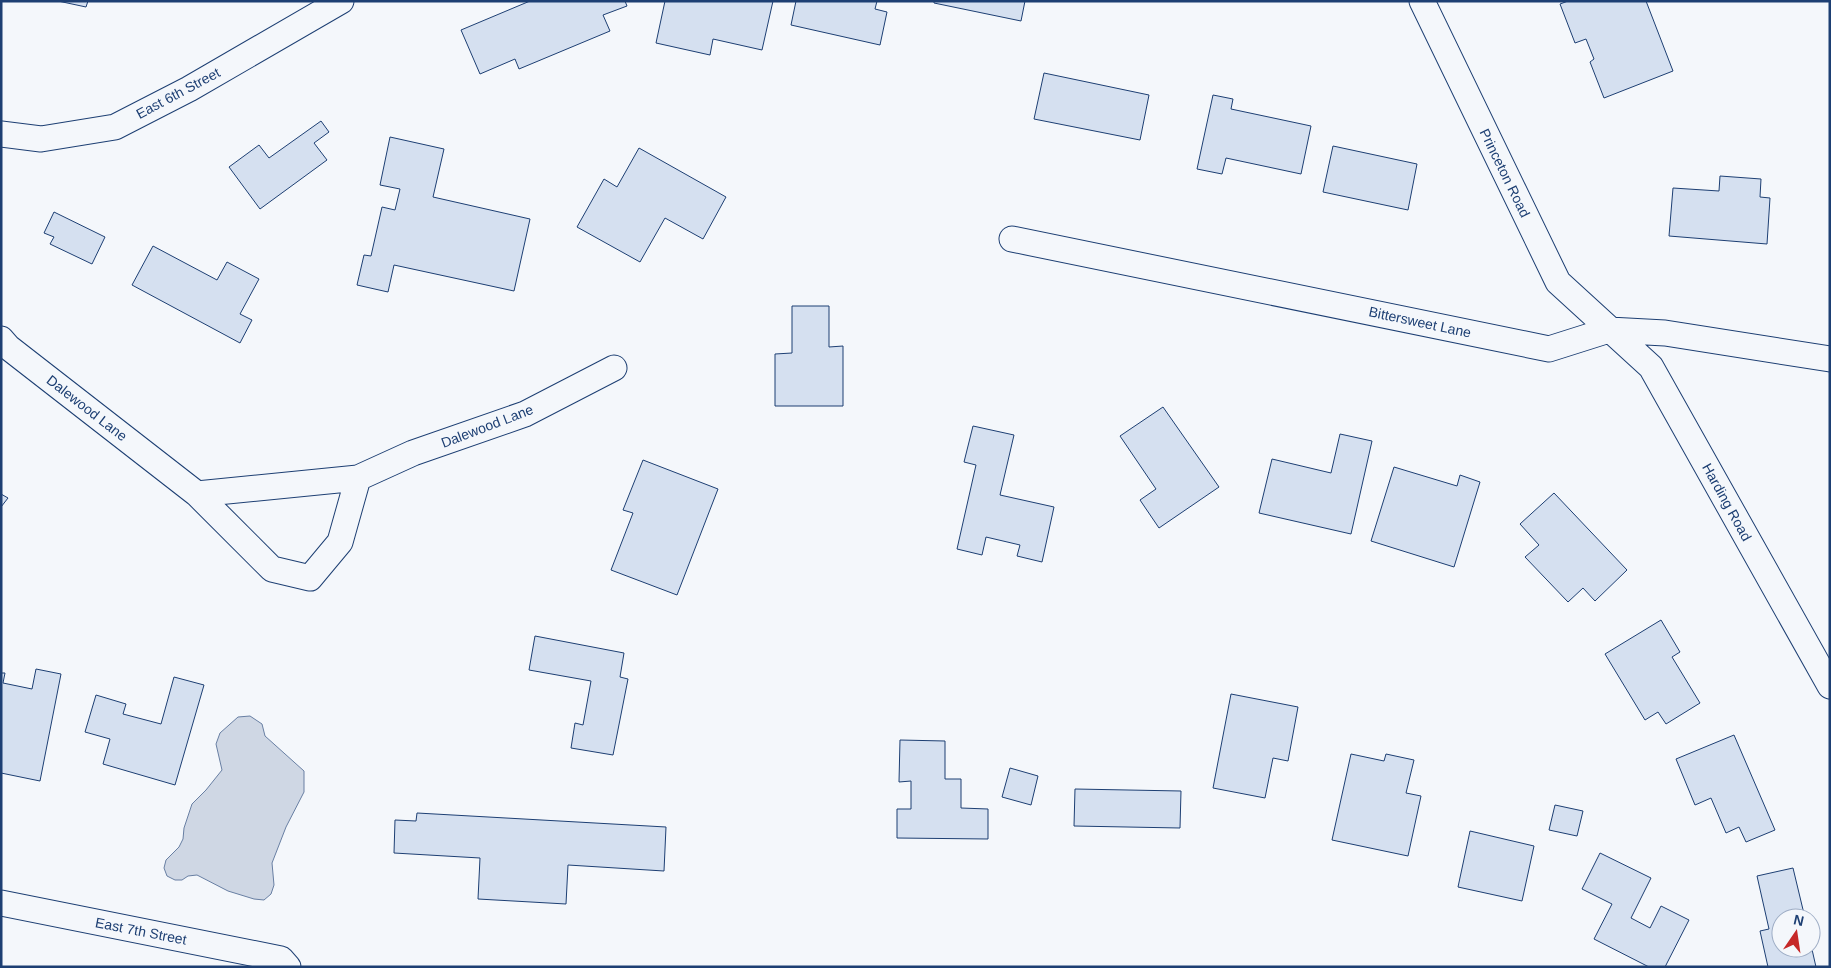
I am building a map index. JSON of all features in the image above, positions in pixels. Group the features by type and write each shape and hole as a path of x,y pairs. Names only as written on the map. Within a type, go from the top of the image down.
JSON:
{"street":[{"name":"East 6th Street","path":"1,134 41,139 115,127 190,89 341,1"},
{"name":"Princeton Road","path":"1422,1 1558,282 1609,330"},
{"name":"Bittersweet Lane","path":"1012,239 1549,348 1609,330 1665,333 1830,360"},
{"name":"Harding Road","path":"1609,330 1651,367 1830,686"},
{"name":"Dalewood Lane","path":"1,339 8,347 197,494 272,569 310,578 340,542 358,478"},
{"name":"Dalewood Lane","path":"197,494 358,478 413,453 525,414 614,368"},
{"name":"East 7th Street","path":"1,903 284,963"}],"shaded area":[{"path":"250,716 262,724 265,736 304,771 304,792 286,827 272,863 274,885 271,894 264,900 228,891 197,875 188,876 182,880 175,880 167,876 164,868 166,860 179,847 183,839 184,828 192,804 222,770 216,744 220,733 238,717"}],"building":[{"path":"58,1 88,1 86,7"},
{"path":"530,1 625,1 627,6 603,15 610,31 519,69 515,59 480,74 461,30"},
{"path":"665,1 773,1 762,50 713,39 710,55 656,43"},
{"path":"796,1 877,1 875,9 887,12 880,45 791,25"},
{"path":"934,1 1025,1 1021,21 934,3"},
{"path":"1568,1 1646,1 1673,71 1604,98 1590,62 1594,59 1586,39 1575,43 1560,4"},
{"path":"1044,73 1149,95 1140,140 1034,119"},
{"path":"1213,95 1233,99 1231,109 1311,126 1301,174 1226,158 1222,174 1197,169"},
{"path":"321,121 329,132 314,143 327,160 260,209 229,167 259,145 269,158"},
{"path":"390,137 444,149 433,197 530,219 514,291 394,265 388,292 357,285 364,255 371,256 382,207 395,210 400,189 380,185"},
{"path":"1333,146 1417,164 1408,210 1323,192"},
{"path":"639,148 726,197 703,239 665,218 640,262 577,227 604,179 617,187"},
{"path":"1720,176 1761,179 1760,197 1770,198 1767,244 1669,236 1673,188 1719,191"},
{"path":"54,212 105,237 92,264 50,244 54,237 44,233"},
{"path":"153,246 217,280 227,262 259,279 240,314 252,320 240,343 132,285"},
{"path":"792,306 829,306 829,347 843,346 843,406 775,406 775,354 792,353"},
{"path":"1163,407 1219,487 1159,528 1140,500 1156,489 1120,436"},
{"path":"973,426 1014,435 1000,495 1054,507 1042,562 1017,556 1020,545 986,537 982,555 957,549 976,465 964,462"},
{"path":"1340,434 1372,441 1351,534 1259,513 1272,459 1331,473"},
{"path":"643,460 718,489 677,595 611,570 633,513 623,510"},
{"path":"1394,467 1457,486 1460,475 1480,482 1454,567 1371,541"},
{"path":"1554,493 1627,570 1595,601 1583,588 1568,602 1525,557 1539,545 1520,524"},
{"path":"1,494 8,498 1,507"},
{"path":"1661,620 1680,652 1672,657 1700,703 1666,724 1658,712 1645,720 1605,654"},
{"path":"535,636 624,653 620,677 628,679 613,755 571,748 575,723 583,725 591,681 529,670"},
{"path":"36,669 61,674 40,781 1,773 1,673 5,673 3,683 32,689"},
{"path":"174,677 204,685 175,785 103,764 110,739 85,732 96,695 126,704 123,714 161,724"},
{"path":"1231,694 1298,707 1288,761 1273,758 1265,798 1213,788"},
{"path":"1734,735 1775,830 1746,842 1739,827 1726,833 1711,798 1695,805 1676,759"},
{"path":"900,740 945,741 945,779 961,779 961,808 988,809 988,839 897,838 897,809 911,809 911,781 899,782"},
{"path":"1351,754 1384,761 1386,754 1414,760 1406,793 1421,796 1408,856 1332,840"},
{"path":"1010,768 1038,776 1031,805 1002,797"},
{"path":"1075,789 1181,791 1180,828 1074,826"},
{"path":"1555,805 1583,811 1577,836 1549,830"},
{"path":"417,813 666,827 664,871 568,865 566,904 478,899 480,858 394,853 395,820 416,821"},
{"path":"1470,831 1534,846 1522,901 1458,887"},
{"path":"1600,853 1651,878 1631,918 1650,928 1661,906 1689,920 1665,967 1649,967 1594,939 1612,904 1582,889"},
{"path":"1793,868 1803,908 1771,908 1771,958 1814,958 1816,967 1768,967 1760,931 1769,929 1757,876"}]}
